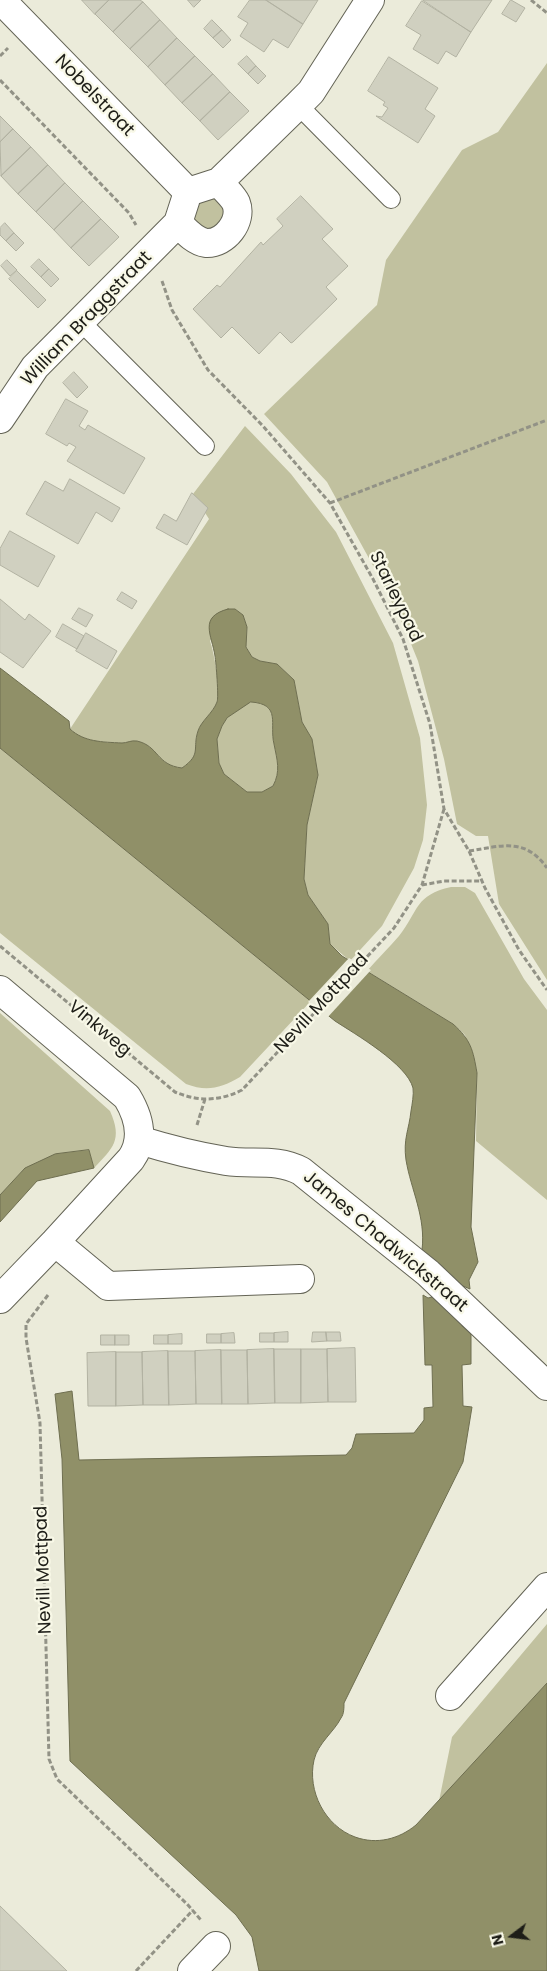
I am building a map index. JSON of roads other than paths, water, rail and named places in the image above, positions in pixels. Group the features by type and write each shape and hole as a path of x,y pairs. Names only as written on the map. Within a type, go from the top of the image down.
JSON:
{"street":[{"name":"Nobelstraat","path":"1,0 188,192"},
{"path":"188,192 219,182 311,92 370,0"},
{"path":"178,223 195,239 206,243 214,241 231,230 237,221 236,202 219,182"},
{"name":"William Braggstraat","path":"0,419 35,367 178,223 188,192"},
{"name":"Vinkweg","path":"0,990 127,1097 135,1109 140,1140"},
{"path":"0,1299 131,1159 137,1150 140,1140"},
{"name":"James Chadwickstraat","path":"140,1140 179,1152 228,1161 273,1161 289,1164 301,1171 428,1273 547,1386"},
{"path":"55,1242 77,1263 108,1286 300,1279"},
{"path":"450,1696 547,1588"},
{"path":"192,1971 216,1946"}],"lane":[{"path":"298,105 391,199"},
{"path":"80,322 205,446"}]}
